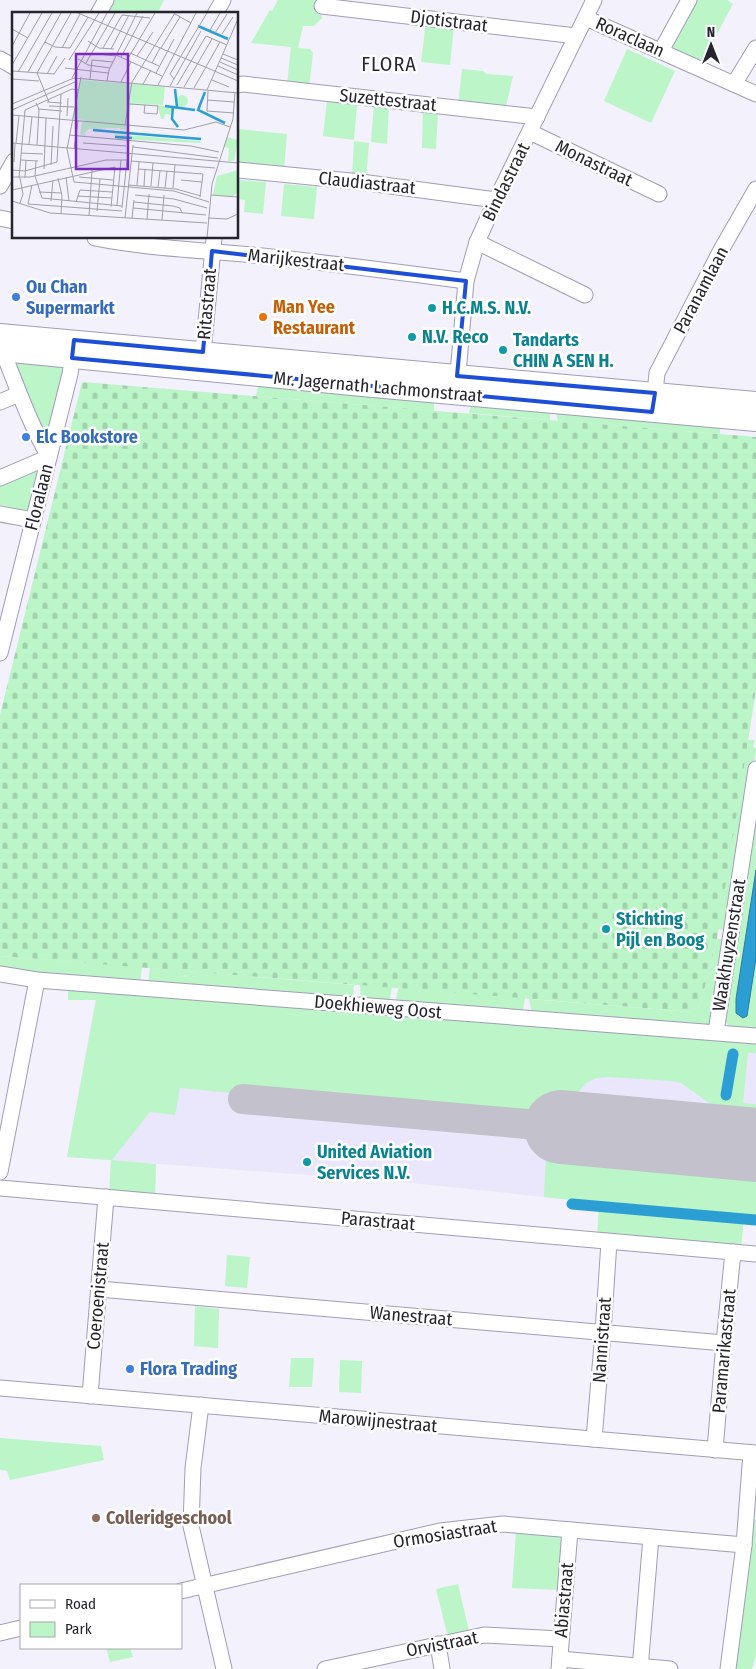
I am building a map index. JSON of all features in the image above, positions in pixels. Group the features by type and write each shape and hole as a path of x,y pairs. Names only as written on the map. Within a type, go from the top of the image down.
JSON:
{"main road":[{"name":"Mr. Jagernath Lachmonstraat","path":"1,346 73,349 654,403 756,421"},
{"name":"Mr. Jagernath Lachmonstraat","path":"654,403 756,402"}],"street":[{"path":"99,12 106,0"},
{"path":"216,12 223,0"},
{"name":"Bindastraat","path":"456,385 466,281 477,242 594,0"},
{"path":"661,51 689,0"},
{"name":"Djotistraat","path":"322,6 576,36"},
{"name":"Roraclaan","path":"586,18 756,94"},
{"path":"734,84 756,48"},
{"path":"0,59 12,66"},
{"name":"Suzettestraat","path":"239,85 537,117"},
{"name":"Monastraat","path":"530,132 659,194"},
{"path":"0,186 12,165"},
{"name":"Claudiastraat","path":"239,170 370,183 496,200"},
{"name":"Paranamlaan","path":"654,403 657,373 756,189"},
{"name":"Marijkestraat","path":"101,239 142,246 213,244 302,260 466,281"},
{"path":"477,242 586,295"},
{"name":"Ritastraat","path":"202,361 213,244"},
{"path":"0,478 49,457 19,394 1,346"},
{"name":"Floralaan","path":"0,652 70,374 73,349"},
{"path":"0,402 19,394"},
{"path":"0,514 33,520"},
{"name":"Waakhuyzenstraat","path":"716,1032 756,769"},
{"name":"Doekhieweg Oost","path":"0,974 37,980 756,1036"},
{"path":"0,1172 37,980"},
{"name":"Parastraat","path":"0,1188 756,1254"},
{"name":"Coeroenistraat","path":"90,1396 106,1197"},
{"name":"Nannistraat","path":"594,1439 609,1242"},
{"name":"Paramarikastraat","path":"716,1450 733,1252"},
{"name":"Wanestraat","path":"99,1289 724,1343"},
{"name":"Marowijnestraat","path":"0,1388 754,1453"},
{"path":"201,1406 193,1468 191,1526 224,1669"},
{"path":"728,1669 754,1453"},
{"name":"Ormosiastraat","path":"182,1591 440,1531 503,1524 744,1545"},
{"name":"Abiastraat","path":"559,1664 570,1530"},
{"path":"641,1668 652,1537"},
{"path":"0,1633 20,1628"},
{"name":"Orvistraat","path":"334,1668 484,1635 561,1639"},
{"path":"438,1644 442,1669"},
{"path":"559,1664 670,1669"}],"highlighted area":[{"path":"212,251 466,281 457,376 655,393 652,412 72,358 74,340 203,352"}],"shaded area":[{"path":"96,997 756,1053 756,1219 401,1182 67,1157"}],"green space":[{"path":"113,0 164,0 158,12 106,12"},
{"path":"278,0 334,0 318,2 322,18 314,26 303,26 298,48 310,49 313,53 309,87 287,85 291,47 251,43"},
{"path":"694,0 727,0 733,4 701,63 671,49 670,41"},
{"path":"426,22 454,26 450,65 421,62"},
{"path":"627,49 675,71 651,123 604,101"},
{"path":"462,69 483,71 487,74 513,76 505,110 458,105"},
{"path":"327,101 357,105 354,140 323,136"},
{"path":"374,103 389,105 387,144 371,142"},
{"path":"423,109 438,110 436,149 422,148"},
{"path":"239,129 287,134 284,170 239,167"},
{"path":"354,141 369,143 366,179 352,178"},
{"path":"239,180 266,182 263,214 244,212 245,200 239,199"},
{"path":"284,184 317,187 314,219 281,216"},
{"path":"14,360 62,366 64,370 49,431 43,432"},
{"path":"259,381 433,401 434,411 256,396"},
{"path":"82,382 756,437 756,690 717,939 700,1006 692,1012 0,956 0,715"},
{"path":"471,405 550,409 550,420 469,413"},
{"path":"555,408 720,424 720,434 558,421"},
{"path":"41,464 28,511 25,513 0,509 0,480"},
{"path":"748,740 755,740 753,747 756,750 729,931 718,929"},
{"path":"756,803 756,870 736,999 747,1016 756,958 756,1031 733,1028 724,1019"},
{"path":"717,939 723,939 710,1024 706,1027 532,1014 529,999 692,1012 700,1006"},
{"path":"0,956 142,967 140,982 0,972"},
{"path":"150,968 354,985 353,997 351,1000 148,981"},
{"path":"360,985 392,987 390,999 388,1001 361,1001"},
{"path":"68,987 756,1040 756,1053 748,1053 743,1103 756,1104 756,1127 736,1122 681,1083 672,1081 597,1078 586,1083 579,1091 571,1112 551,1114 307,1091 305,1100 180,1088 175,1115 150,1112 112,1160 156,1164 155,1198 109,1193 111,1160 67,1157 96,1000 68,1000"},
{"path":"399,988 525,998 523,1010 396,1001"},
{"path":"546,1155 756,1174 756,1219 744,1218 741,1248 597,1237 599,1203 544,1197"},
{"path":"227,1255 250,1257 247,1288 225,1286"},
{"path":"195,1306 219,1309 218,1348 194,1346"},
{"path":"291,1358 314,1358 312,1387 289,1387"},
{"path":"340,1360 362,1361 361,1393 339,1392"},
{"path":"0,1438 101,1446 104,1460 10,1480 7,1471 0,1470"},
{"path":"756,1519 756,1655 752,1669 735,1669 748,1579 752,1522"},
{"path":"516,1532 558,1535 564,1543 560,1590 512,1588"},
{"path":"458,1584 469,1631 448,1637 436,1589"},
{"path":"106,1649 130,1649 133,1657 110,1662"}],"water":[{"path":"756,870 756,958 747,1016 743,1018 736,1013 736,999"}],"waterway":[{"path":"726,1095 733,1054"},
{"path":"572,1204 756,1220"}],"taxiway":[{"path":"243,1099 561,1127"}],"runway":[{"path":"561,1127 756,1145"}],"place":[{"name":"Ou Chan Supermarkt","path":"16,297"},
{"name":"H.C.M.S. N.V.","path":"432,308"},
{"name":"Man Yee Restaurant","path":"263,317"},
{"name":"N.V. Reco","path":"412,337"},
{"name":"Tandarts CHIN A SEN H.","path":"503,350"},
{"name":"Elc Bookstore","path":"26,437"},
{"name":"Stichting Pijl en Boog","path":"606,929"},
{"name":"United Aviation Services N.V.","path":"307,1162"},
{"name":"Flora Trading","path":"130,1369"},
{"name":"Colleridgeschool","path":"96,1518"}],"district":[{"name":"FLORA","path":"389,64"}]}
